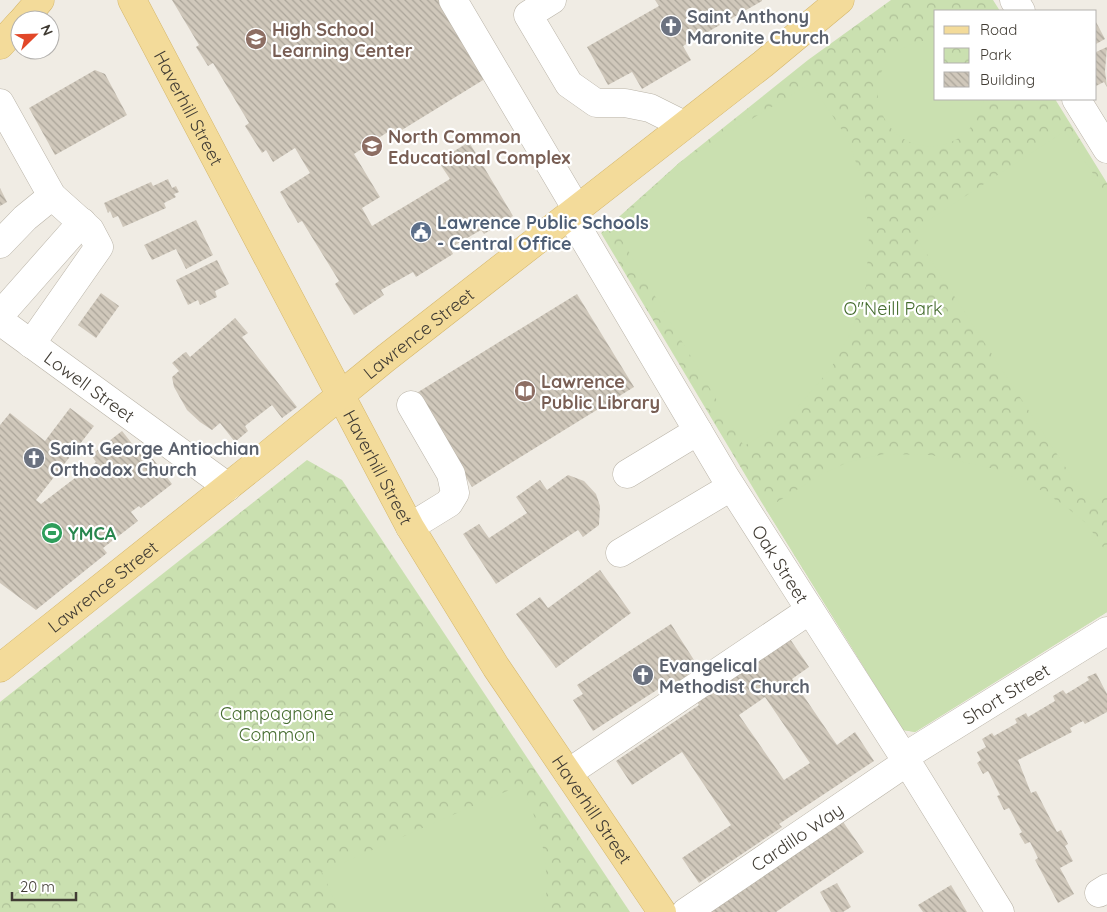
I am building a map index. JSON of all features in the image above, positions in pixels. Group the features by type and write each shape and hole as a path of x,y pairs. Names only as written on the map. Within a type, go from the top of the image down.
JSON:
{"main road":[{"path":"32,10 40,0"},
{"name":"Haverhill Street","path":"132,0 410,527 496,667 662,912"},
{"name":"Lawrence Street","path":"0,668 576,208 763,64 840,0"},
{"path":"0,45 10,34"}],"street":[{"path":"453,0 576,208"},
{"path":"552,0 528,15 569,84 596,103 624,102 650,108 684,125"},
{"path":"1077,100 1107,149"},
{"path":"0,103 52,196 90,230 100,247 31,344"},
{"path":"0,244 25,218 52,196"},
{"name":"Oak Street","path":"576,208 579,230 698,431 906,759 1000,912"},
{"path":"0,315 82,222"},
{"name":"Lowell Street","path":"0,321 228,487"},
{"path":"410,527 449,503 456,493 452,474 411,405"},
{"path":"627,474 698,431"},
{"path":"620,553 732,486"},
{"path":"568,773 810,610"},
{"name":"Short Street","path":"906,759 1107,631"},
{"name":"Cardillo Way","path":"686,912 906,759"}],"green space":[{"name":"O\"Neill Park","path":"891,0 993,0 999,10 934,10 934,100 1056,100 1107,183 1107,612 915,732 903,730 762,503 601,233 679,163 808,60"},
{"path":"934,39 934,100 984,100 973,125 958,139 925,146 904,139 888,125 879,105 878,84 886,64 904,48"},
{"path":"811,83 847,138 864,184 869,237 866,286 852,330 831,368 786,421 744,446 614,227 679,163"},
{"path":"1065,131 1107,195 1107,494 1090,505 912,231"},
{"path":"884,454 931,455 995,469 1036,487 1065,506 1086,523 1107,553 1107,612 915,732 903,730 766,509 819,476 848,462"},
{"name":"Campagnone Common","path":"307,460 342,480 630,912 0,912 0,702"},
{"path":"521,785 534,815 543,847 546,879 544,912 340,912 322,872"}],"building":[{"name":"North Common Educational Complex","path":"172,0 441,0 488,77 397,133 394,128 354,154 380,197 362,208 372,226 450,179 438,161 469,142 513,216 484,234 481,230 450,248 453,254 416,277 413,272 381,290 384,295 354,315 335,284 339,281 302,221 298,223 280,192 310,173 295,148 273,162 266,150 262,153 245,126 249,123 213,63 208,66 196,47 199,45"},
{"name":"Saint Anthony Maronite Church","path":"655,0 762,1 683,46 691,60 642,89 632,72 608,85 587,47 659,6"},
{"path":"1097,24 1105,39 1097,43"},
{"path":"1107,47 1105,71 1107,87 1104,82 1097,86 1097,52"},
{"path":"95,70 105,74 127,115 55,155 29,108"},
{"path":"168,179 172,188 176,186 179,192 174,194 176,197 164,203 166,208 123,227 118,216 113,218 110,211 108,213 104,203 151,182 153,186"},
{"path":"0,188 7,202 0,206"},
{"path":"196,220 213,255 186,269 176,249 152,260 144,245"},
{"path":"217,260 229,284 215,291 217,297 200,305 198,300 188,305 176,280"},
{"path":"101,293 119,306 96,338 78,325"},
{"name":"Lawrence Public Library","path":"577,294 634,387 472,487 415,394"},
{"path":"235,318 248,333 242,337 297,407 282,418 272,405 245,426 248,431 235,442 220,423 212,430 187,410 174,387 172,377 179,371 172,363 186,352 190,357"},
{"name":"YMCA","path":"70,408 94,426 36,500 41,504 96,462 91,455 122,431 142,456 147,451 172,484 141,508 139,506 131,512 138,521 103,548 107,553 36,610 0,583 0,425 10,413 45,441"},
{"path":"568,475 584,481 596,494 600,506 599,525 583,537 578,530 496,584 463,534 479,524 489,538 527,513 516,497 540,480 547,490"},
{"path":"600,570 631,613 556,668 516,614 540,597 548,608"},
{"name":"Evangelical Methodist Church","path":"671,624 701,671 678,686 674,679 593,731 573,700 583,694 577,685"},
{"path":"790,639 809,667 792,679 837,745 855,732 874,761 779,824 782,827 699,883 682,858 731,825 682,752 632,785 616,761 699,705 697,702","holes":["765,697 810,763 784,780 739,715"]},
{"path":"1096,673 1107,694 1107,712 1085,724 1083,721 1070,728 1072,732 1018,760 1031,793 1036,791 1057,832 1061,830 1068,844 1065,846 1073,861 1060,868 1074,894 1058,903 1035,860 1038,858 1030,842 1025,844 1019,834 1022,832 1009,808 1004,810 997,796 1000,795 988,771 983,774 977,763 981,760 977,752 986,747 982,739 992,733 994,736 1017,723 1015,719 1026,713 1028,717 1055,701 1053,696 1063,690 1066,694 1089,680 1087,677"},
{"path":"839,816 864,852 776,912 704,912"},
{"path":"837,883 851,907 843,912 831,912 820,892"},
{"path":"951,885 967,912 923,912 918,905"}],"place":[{"name":"Saint Anthony Maronite Church","path":"671,26"},
{"name":"High School Learning Center","path":"256,39"},
{"name":"North Common Educational Complex","path":"372,146"},
{"name":"Lawrence Public Schools - Central Office","path":"421,232"},
{"name":"Lawrence Public Library","path":"525,391"},
{"name":"Saint George Antiochian Orthodox Church","path":"34,458"},
{"name":"YMCA","path":"52,533"},
{"name":"Evangelical Methodist Church","path":"643,675"}]}
